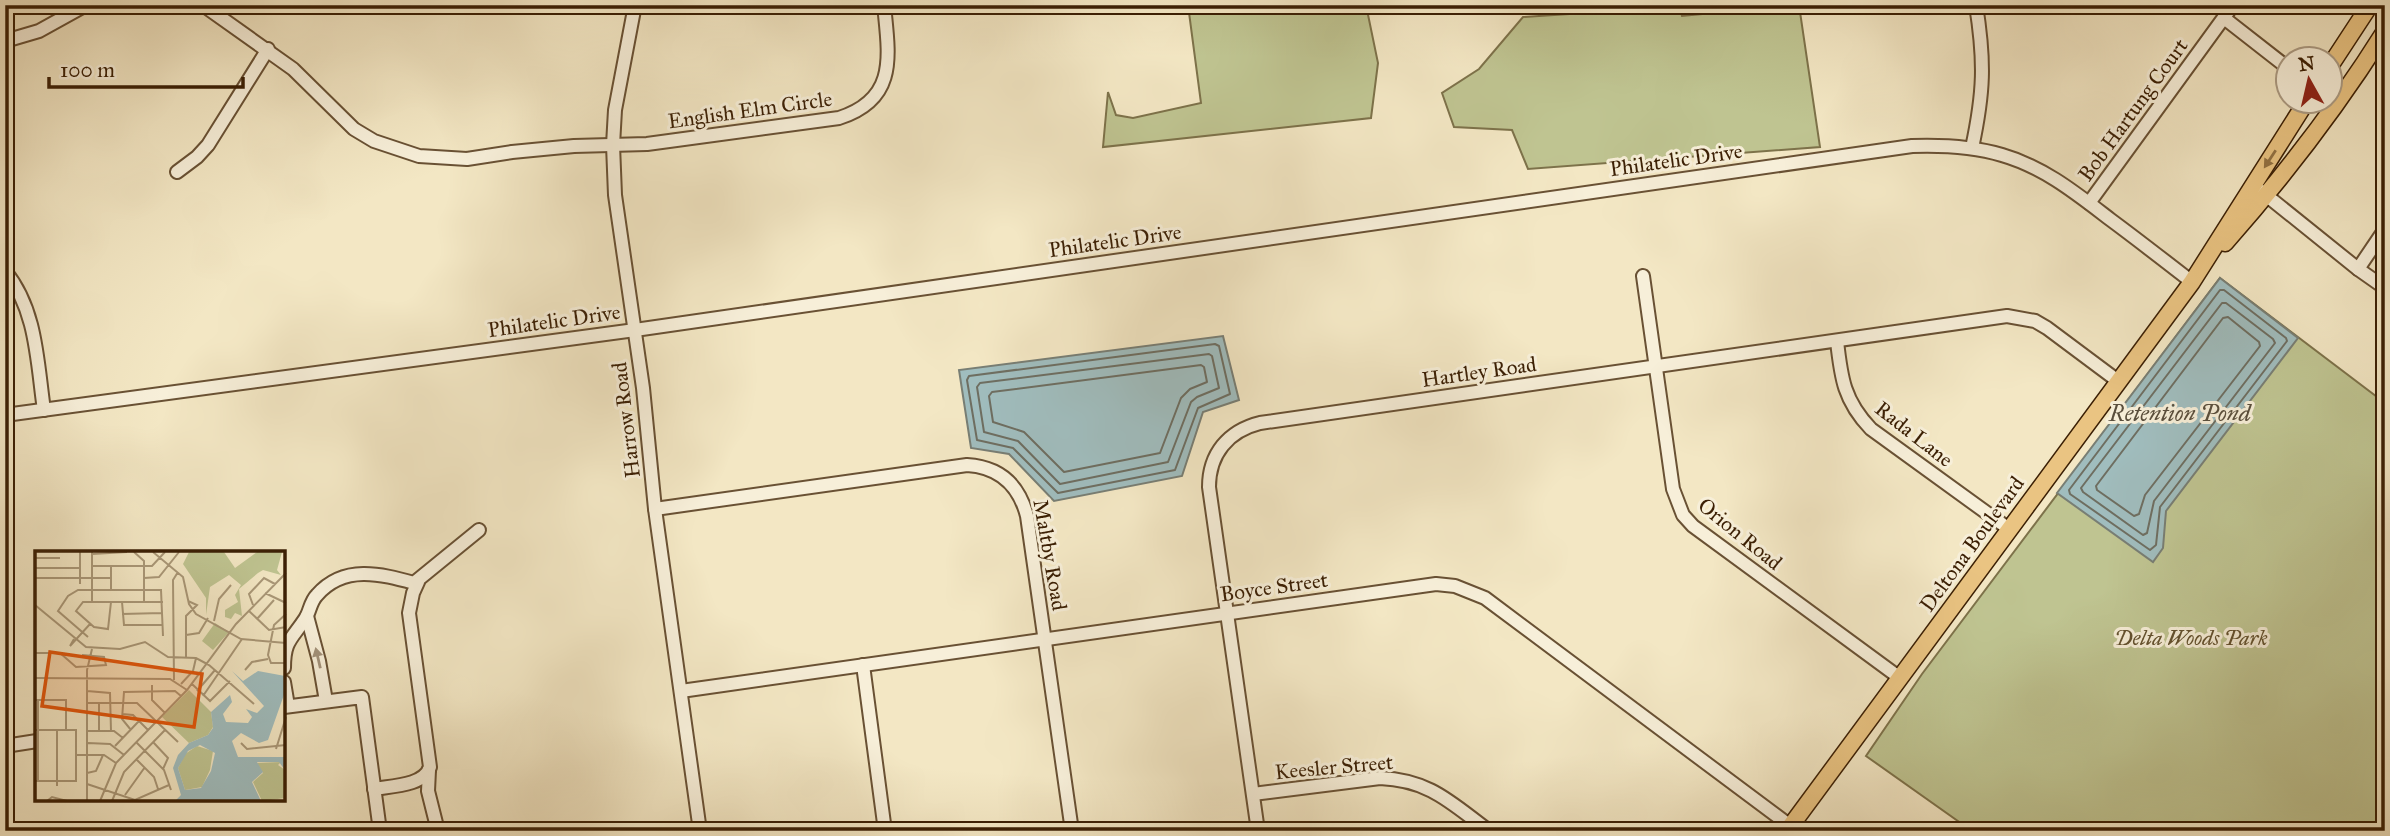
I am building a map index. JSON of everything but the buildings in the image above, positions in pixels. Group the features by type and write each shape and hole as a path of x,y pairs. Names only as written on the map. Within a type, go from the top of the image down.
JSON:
{"main road":[{"path":"2343,46 2370,5"},
{"name":"Deltona Boulevard","path":"2344,86 2385,31"},
{"name":"Deltona Boulevard","path":"2192,282 2297,116"},
{"name":"Deltona Boulevard","path":"1792,829 2118,381 2192,282 2267,195 2322,116"}],"street":[{"path":"203,5 293,69 354,129 397,150 442,159 467,159 512,152 613,145"},
{"name":"Harrow Road","path":"635,5 620,75 613,145 615,195 700,831"},
{"name":"English Elm Circle","path":"613,145 647,144 839,118 852,113 876,95 887,71 889,57 884,5"},
{"path":"1972,148 1981,106 1983,77 1976,5"},
{"name":"Bob Hartung Court","path":"2089,203 2234,5"},
{"path":"5,41 39,32 83,6"},
{"path":"2224,18 2274,57"},
{"path":"177,172 208,145 268,49"},
{"name":"Philatelic Drive","path":"5,415 635,330 1912,146 1972,148 2031,166 2058,180 2192,282"},
{"path":"2253,185 2385,288"},
{"path":"2358,268 2385,229"},
{"path":"5,271 16,285 31,319 44,410"},
{"name":"Orion Road","path":"1643,276 1673,489 1683,515 1693,526 1900,678"},
{"name":"Hartley Road","path":"1258,831 1209,476 1216,452 1236,432 1259,423 2007,316 2021,317 2047,328 2118,381"},
{"name":"Rada Lane","path":"1837,341 1843,384 1858,415 1871,429 2009,529"},
{"name":"Maltby Road","path":"656,509 967,465 988,468 1010,481 1024,502 1072,831"},
{"path":"438,831 428,791 430,762 409,613 410,602 418,582 428,571 479,530"},
{"path":"285,647 307,616 317,594 343,577 376,573 418,582"},
{"name":"Boyce Street","path":"681,691 1436,584 1455,586 1471,590 1485,598 1792,829"},
{"path":"307,616 326,701"},
{"path":"863,665 885,831"},
{"path":"286,706 362,697 380,831"},
{"path":"5,746 35,741"},
{"path":"374,789 419,779 429,769"},
{"name":"Keesler Street","path":"1253,794 1380,778 1399,779 1437,792 1489,831"}],"green space":[{"path":"1188,5 1366,5 1378,63 1371,118 1103,147 1108,92 1116,115 1133,118 1201,103"},
{"path":"1629,5 1679,5 1682,16 1799,5 1820,147 1528,169 1512,130 1454,127 1442,93 1479,69 1523,17 1629,10"},
{"name":"Delta Woods Park","path":"2220,278 2385,403 2385,831 1972,831 1866,756 1922,674"}],"water":[{"name":"Retention Pond","path":"2220,278 2298,338 2166,511 2163,548 2153,562 2057,493"},
{"path":"1223,336 1239,400 1203,412 1182,476 1054,501 1009,454 971,448 959,370"}]}
